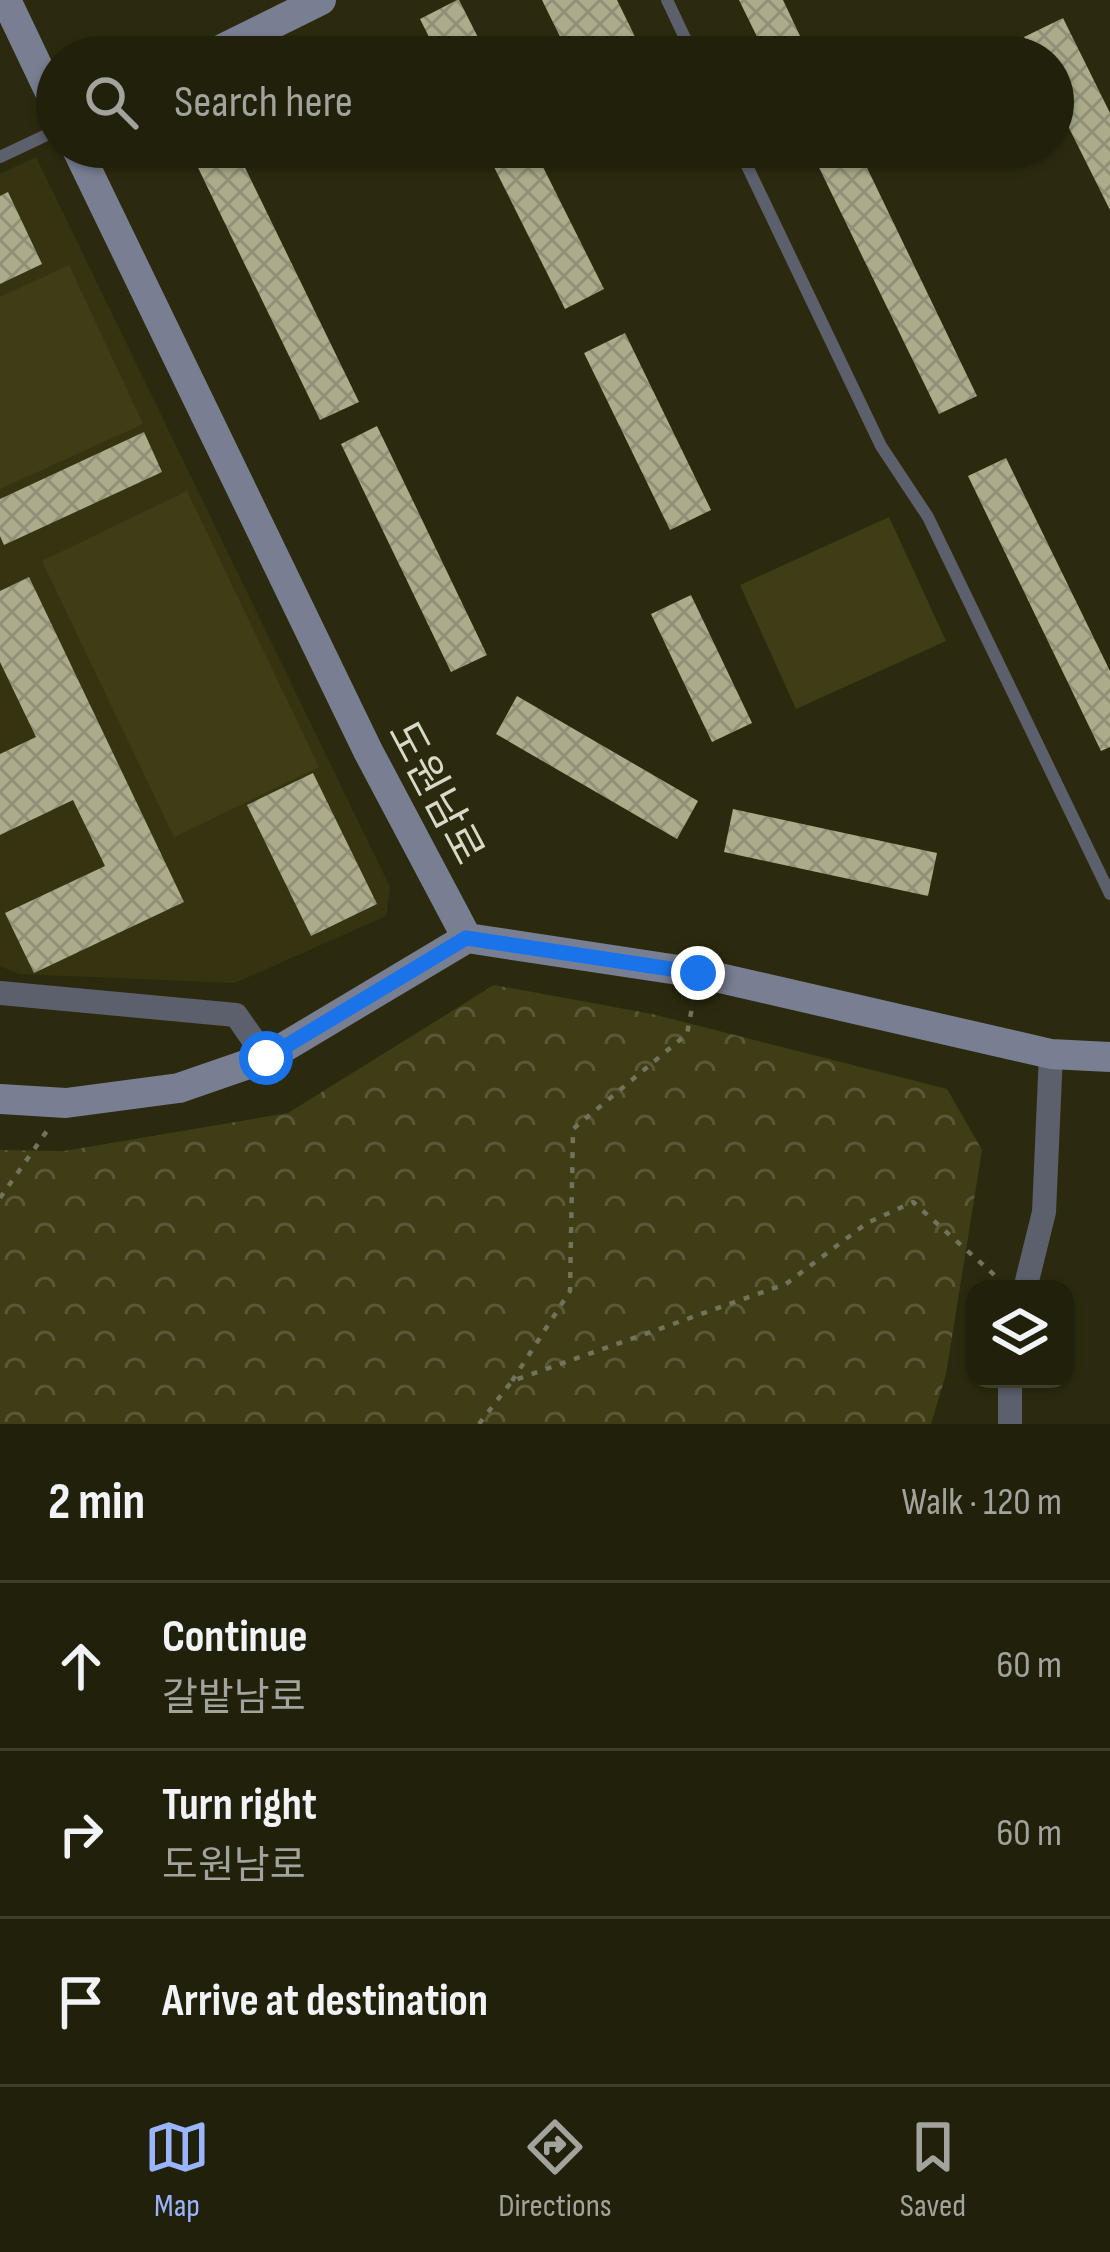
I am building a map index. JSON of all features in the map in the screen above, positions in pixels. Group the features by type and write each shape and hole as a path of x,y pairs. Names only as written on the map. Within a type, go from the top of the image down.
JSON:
{"street":[{"path":"5,0 36,64"},
{"path":"248,36 321,0"},
{"name":"도원남로","path":"86,168 368,752 466,938"},
{"path":"0,1099 66,1103 178,1088 266,1058 466,938 698,973 1052,1054 1110,1058"},
{"path":"0,993 236,1016 266,1058"},
{"path":"1027,1280 1044,1212 1052,1054"},
{"path":"1010,1388 1010,1424"}],"lane":[{"path":"667,0 684,36"},
{"path":"0,157 36,140"},
{"path":"748,168 881,446 928,518 1110,894"}],"path":[{"path":"479,1424 569,1291 573,1129 687,1034 698,973"},
{"path":"0,1198 66,1103"},
{"path":"512,1381 786,1284 867,1223 913,1202 1000,1280"}],"shaded area":[{"path":"36,157 36,168 41,168 390,887 386,916 235,983 19,974 0,966 0,174"}],"green space":[{"path":"69,265 143,424 0,489 0,297"},
{"path":"187,491 319,767 174,837 42,561"},
{"path":"889,517 946,641 796,709 740,585"},
{"path":"494,985 652,1014 947,1089 982,1150 946,1374 931,1424 0,1424 0,1150 64,1151 288,1113"}],"building":[{"path":"459,0 477,36 428,36 420,19"},
{"path":"542,0 617,0 635,36 560,36"},
{"path":"739,0 783,0 800,36 757,36"},
{"path":"1063,18 1072,36 1026,36"},
{"path":"1074,40 1110,113 1110,210 1074,138"},
{"path":"198,168 245,168 359,402 320,420"},
{"path":"494,168 544,168 604,289 565,309"},
{"path":"819,168 867,168 977,396 939,414"},
{"path":"8,192 42,264 0,284 0,196"},
{"path":"625,333 711,510 670,530 584,353"},
{"path":"377,426 487,655 451,672 341,444"},
{"path":"144,432 162,472 4,545 0,499"},
{"path":"1006,458 1110,671 1110,747 1101,751 968,476"},
{"path":"29,577 184,902 34,973 5,913 105,866 73,800 0,835 0,754 36,737 0,662 0,591"},
{"path":"691,595 752,723 712,742 651,614"},
{"path":"517,696 698,801 677,839 496,734"},
{"path":"313,773 377,904 311,936 247,805"},
{"path":"733,809 937,853 928,896 724,852"}],"route":[{"path":"266,1058 466,938 698,973"}]}
